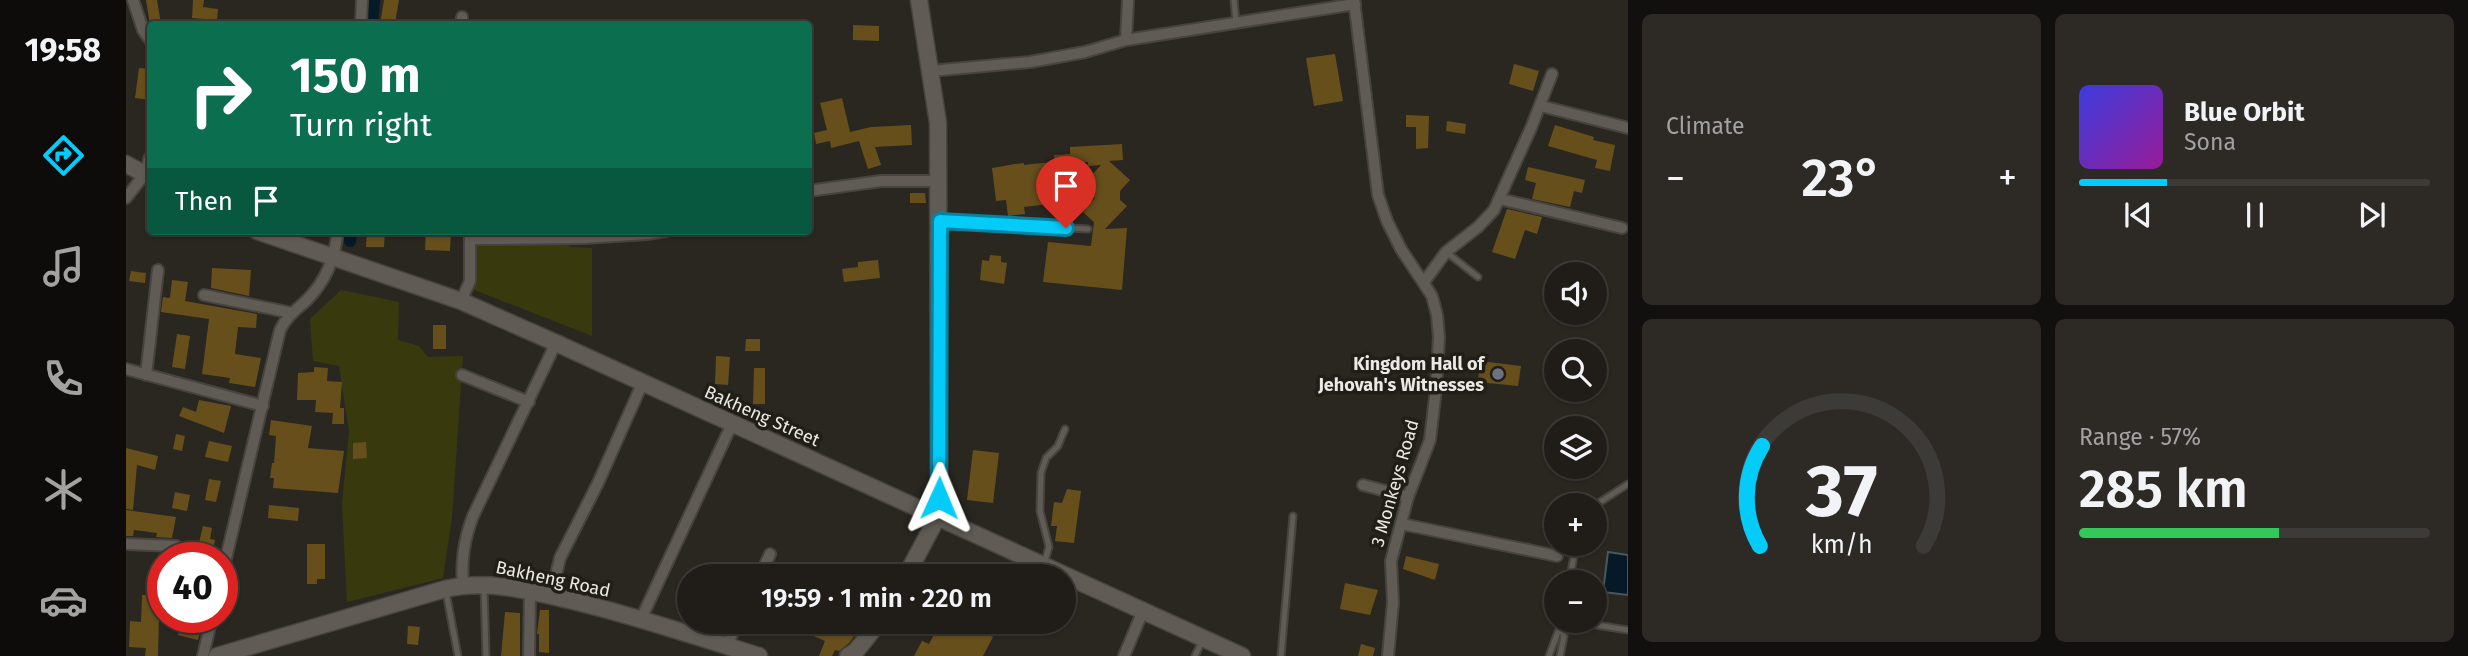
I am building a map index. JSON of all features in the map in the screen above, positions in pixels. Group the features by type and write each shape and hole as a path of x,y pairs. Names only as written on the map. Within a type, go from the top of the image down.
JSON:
{"street":[{"path":"133,0 147,36"},
{"path":"361,21 362,0"},
{"path":"912,564 938,516 938,123 919,0"},
{"path":"1126,40 1128,0"},
{"path":"930,71 1030,62 1085,52 1126,40 1355,2"},
{"name":"3 Monkeys Road","path":"1355,2 1378,195 1401,249 1424,282 1435,304 1438,322 1436,389 1430,440 1408,497 1391,561 1394,602 1388,656"},
{"path":"1424,282 1446,252 1478,227 1494,210 1541,106 1552,74"},
{"path":"1541,106 1628,128"},
{"path":"126,164 147,175"},
{"path":"126,198 147,177"},
{"path":"812,190 881,181 939,181"},
{"path":"1500,199 1622,228"},
{"name":"Bakheng Street","path":"268,235 461,302 643,382 1039,564"},
{"path":"230,542 280,330 292,313 319,287 334,258 337,235"},
{"path":"461,302 470,281 470,235 583,238 630,235"},
{"path":"146,374 158,270"},
{"path":"204,295 292,313"},
{"path":"463,585 461,562 464,539 472,516 556,343"},
{"path":"126,369 263,406"},
{"path":"462,376 529,402"},
{"path":"551,596 560,558 598,483 643,382"},
{"path":"641,619 732,424"},
{"path":"1363,485 1408,497"},
{"path":"1402,524 1544,553"},
{"path":"126,544 147,545"},
{"path":"765,564 770,554"},
{"name":"Bakheng Street","path":"1076,581 1242,656"},
{"name":"Bakheng Road","path":"217,656 446,589 484,584 530,591 641,619 759,656"},
{"path":"529,656 530,591"},
{"path":"1124,656 1143,611"},
{"path":"203,656 208,633"},
{"path":"727,646 732,634"},
{"path":"848,656 856,651 870,634"}],"lane":[{"path":"1234,0 1236,22"},
{"path":"940,221 1088,229"},
{"path":"1446,252 1478,277"},
{"path":"1044,564 1049,547 1040,511 1041,473 1046,458 1058,446 1065,429"},
{"path":"1607,498 1628,484"},
{"path":"1281,656 1293,516"},
{"path":"484,584 486,656"},
{"path":"446,589 458,656"},
{"path":"1607,626 1628,629"},
{"path":"1549,656 1558,633"},
{"path":"1560,656 1563,633"},
{"path":"1195,656 1203,638"}],"shaded area":[{"path":"562,241 571,247 592,248 592,336 472,289 474,243"},
{"path":"341,290 399,302 398,340 419,346 428,357 463,356 452,518 443,578 347,602 342,504 349,431 339,366 313,361 310,319"}],"water":[{"path":"1608,552 1628,555 1628,595 1607,592"}],"building":[{"path":"146,0 157,0 160,21 150,21"},
{"path":"193,0 204,0 203,7 218,9 217,20 192,18"},
{"path":"384,0 399,0 396,21 380,21"},
{"path":"853,25 879,26 879,41 853,40"},
{"path":"1335,54 1343,101 1314,106 1306,58"},
{"path":"1514,64 1539,71 1533,91 1509,84"},
{"path":"139,68 147,69 147,100 135,98"},
{"path":"842,98 850,132 871,127 911,125 912,145 875,147 881,165 868,169 859,141 831,148 830,141 816,144 814,133 827,130 820,103"},
{"path":"1406,115 1429,116 1428,148 1416,149 1416,127 1406,127"},
{"path":"1447,121 1466,124 1465,134 1446,131"},
{"path":"1555,125 1594,137 1593,140 1615,145 1610,171 1595,168 1597,160 1548,146"},
{"path":"1122,144 1123,160 1109,161 1130,180 1120,191 1120,200 1127,206 1105,229 1127,228 1122,290 1043,282 1048,242 1091,246 1094,222 1083,212 1095,198 1082,186 1101,165 1088,166 1088,162 1055,164 1054,155 1070,154 1070,147"},
{"path":"1052,162 1057,203 1024,207 1025,214 1008,216 1006,200 996,201 992,168"},
{"path":"1528,167 1585,180 1582,193 1574,191 1570,207 1532,199 1536,183 1525,180"},
{"path":"910,193 925,193 926,203 910,203"},
{"path":"1507,209 1542,217 1537,234 1525,230 1515,259 1492,252"},
{"path":"367,235 385,235 384,247 366,247"},
{"path":"426,235 451,235 450,251 425,250"},
{"path":"990,255 1001,256 1001,262 1007,263 1004,284 980,280 982,260 989,261"},
{"path":"878,260 880,278 844,282 842,269 858,267 858,262"},
{"path":"212,268 251,270 249,296 211,288"},
{"path":"131,271 146,273 145,283 129,281"},
{"path":"172,280 188,282 185,301 257,314 256,328 238,327 235,354 261,358 255,387 229,383 230,378 202,374 209,319 161,312 163,297 170,298"},
{"path":"433,325 446,325 446,349 433,349"},
{"path":"177,334 190,336 185,369 172,367"},
{"path":"746,339 760,339 760,351 745,351"},
{"path":"716,356 730,357 728,385 715,384"},
{"path":"1480,361 1521,366 1518,386 1478,382"},
{"path":"314,367 328,368 327,381 342,382 340,408 344,408 344,424 332,424 333,413 315,412 316,400 297,400 298,373 314,372"},
{"path":"754,368 765,368 765,404 753,404"},
{"path":"199,400 231,406 224,433 179,416 183,407 196,412"},
{"path":"271,420 312,426 308,448 344,451 338,493 273,488 274,478 270,478 276,436 269,435"},
{"path":"176,434 185,436 182,451 173,449"},
{"path":"209,441 232,446 228,462 205,457"},
{"path":"366,442 367,458 353,459 353,443"},
{"path":"126,448 158,456 155,470 137,465 133,510 126,509"},
{"path":"973,450 999,453 993,503 967,500"},
{"path":"209,479 221,481 216,502 205,500"},
{"path":"1067,489 1081,491 1074,543 1055,541 1057,526 1051,526 1054,502 1062,503"},
{"path":"175,492 190,495 187,511 172,508"},
{"path":"269,505 299,508 298,521 268,518"},
{"path":"126,510 176,517 172,538 156,537 157,533 134,530 133,536 126,536"},
{"path":"203,526 212,528 210,539 215,542 199,542"},
{"path":"307,544 325,544 325,579 317,579 317,584 307,584"},
{"path":"1406,556 1439,564 1435,580 1403,569"},
{"path":"1345,583 1378,590 1370,615 1340,609"},
{"path":"142,595 147,595 147,633 159,633 158,656 145,656 146,648 129,647 130,621 141,622"},
{"path":"540,610 549,610 549,653 539,652 537,634"},
{"path":"505,612 520,613 520,656 501,656"},
{"path":"408,626 420,627 418,645 407,644"},
{"path":"179,633 200,633 198,640"},
{"path":"809,634 856,634 839,651 835,650 832,656 819,656 825,641"},
{"path":"934,634 987,634 993,637 983,656 914,656 922,641 929,644"},
{"path":"1361,644 1375,648 1373,656 1358,656"}],"waterway":[{"path":"372,21 374,0"},
{"path":"350,241 351,235"}],"place":[{"name":"Kingdom Hall of Jehovah's Witnesses","path":"1498,374"}],"route":[{"path":"939,498 940,221 1066,228"}]}
